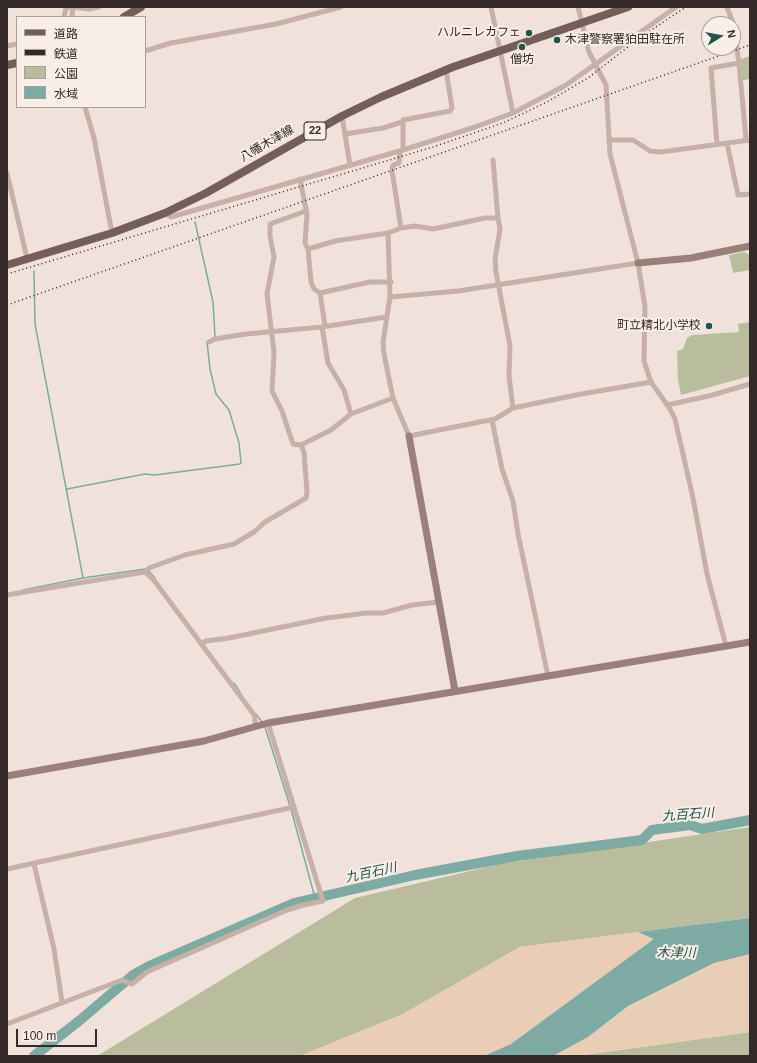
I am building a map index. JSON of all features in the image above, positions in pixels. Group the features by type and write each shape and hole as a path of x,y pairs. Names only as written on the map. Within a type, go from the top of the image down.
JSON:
{"main road":[{"path":"126,16 141,7"},
{"name":"八幡木津線","path":"7,265 112,232 164,213 206,193 342,116 381,97 446,70 628,7"}],"street":[{"path":"64,16 66,8 73,7 89,9 99,7"},
{"path":"146,50 171,43 276,24 341,7"},
{"path":"490,7 513,112"},
{"path":"578,7 589,52 606,85 609,140 615,174 638,263 645,307 644,361 651,382 667,405 676,425 693,498 707,574 726,646"},
{"path":"164,213 171,217 402,151 475,127 513,112 552,93 595,66 676,7"},
{"path":"609,140 633,140 650,151 661,152 748,140 733,22 727,7"},
{"path":"717,144 711,68 739,63"},
{"path":"345,134 383,128 402,122 403,120 450,110 452,108 446,70"},
{"path":"85,108 94,138 112,232"},
{"path":"342,116 350,165"},
{"path":"401,228 392,171 393,165 398,163 402,151 402,122"},
{"path":"727,143 738,195 750,194"},
{"path":"493,160 500,229 495,259 496,272 510,346 509,376 513,408"},
{"path":"7,172 27,258"},
{"path":"300,179 306,211 305,243 308,249 311,282 314,289 320,293 370,282 391,282"},
{"path":"306,211 270,224 270,236 274,257 267,294 274,352 272,391 282,411 293,444 301,446 331,430 351,414 393,398"},
{"path":"308,249 340,240 388,233 401,228 422,227 433,229 485,218 498,218"},
{"path":"388,233 391,282 386,316 384,354 393,398 409,436 456,691"},
{"path":"390,297 444,292 638,263 690,258 750,246"},
{"path":"320,293 327,360 344,390 351,414"},
{"path":"209,342 215,339 272,331 324,327 386,316"},
{"path":"409,436 492,420 513,408 651,382"},
{"path":"667,405 709,396 750,384"},
{"path":"492,420 502,469 513,501 518,534 548,676"},
{"path":"7,595 145,572 150,568 185,555 234,544 254,532 265,522 306,498 307,486 304,452 301,446"},
{"path":"145,572 153,579 255,716 255,726"},
{"path":"201,644 206,641 229,638 326,618 367,613 383,613 412,606 439,602"},
{"path":"7,776 204,741 268,723 750,642"},
{"path":"7,1024 122,980 132,984 147,972 287,910 323,901 268,723"},
{"path":"7,869 294,807"},
{"path":"34,864 54,949 62,1002"}],"green space":[{"path":"750,56 750,79 743,80 741,59"},
{"path":"744,252 750,255 750,270 733,273 729,255"},
{"path":"750,322 750,376 681,395 678,379 677,351 683,349 687,338 692,335 739,332 738,324"},
{"path":"750,827 750,918 520,947 403,1014 300,1056 97,1056 355,898 500,864"},
{"path":"750,1032 750,1056 577,1056"}],"sand":[{"path":"638,932 655,939 511,1044 484,1056 300,1056 403,1014 520,947"},
{"path":"750,954 750,1032 577,1056 553,1056 588,1037 628,1006 714,963"}],"water":[{"name":"木津川","path":"750,918 750,954 714,963 628,1006 588,1037 553,1056 484,1056 511,1044 654,939 638,932"}],"waterway":[{"path":"195,222 213,302 215,337"},
{"path":"34,271 35,324 83,578"},
{"path":"67,489 145,474 155,475 241,463 239,443 229,410 216,394 210,369 207,342"},
{"path":"23,590 83,578 145,569"},
{"path":"148,570 155,578"},
{"path":"234,683 240,692"},
{"path":"256,714 262,722"},
{"path":"265,727 290,806"},
{"path":"291,809 315,898"},
{"name":"九百石川","path":"34,1056 79,1021 133,975 149,966 294,903 415,875 517,856 642,840 652,830 690,825 702,829 750,820"}],"railway":[{"path":"7,274 433,147 503,123 547,102 588,78 642,36 686,7"},
{"path":"7,305 750,45"}],"place":[{"name":"ハルニレカフェ","path":"529,33"},
{"name":"木津警察署狛田駐在所","path":"557,40"},
{"name":"僧坊","path":"522,47"},
{"name":"町立精北小学校","path":"709,326"}]}
